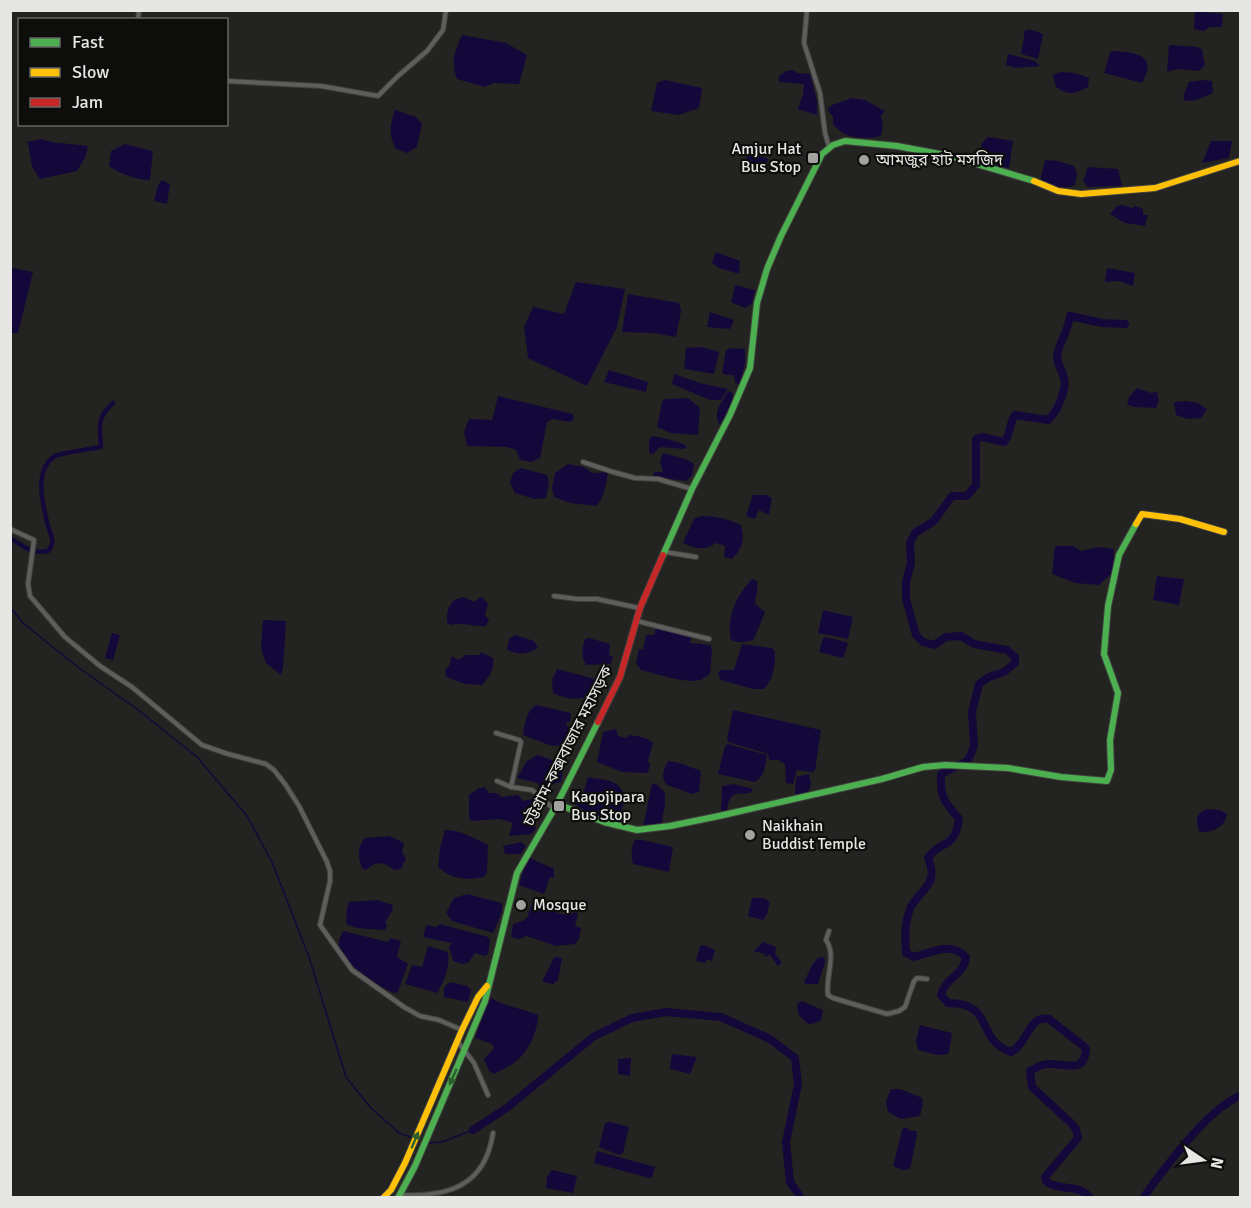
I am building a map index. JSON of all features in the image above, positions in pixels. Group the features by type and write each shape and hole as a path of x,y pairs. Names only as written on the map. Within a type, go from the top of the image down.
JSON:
{"main road":[{"path":"829,147 845,141 894,145 998,171 1058,191 1081,194 1155,188 1193,178 1240,161"},
{"name":"চট্টগ্রাম-কক্সবাজার মহাসড়ক","path":"398,1196 415,1166 484,1001 518,873 555,806 620,677 639,608 692,489 750,368 757,303 766,269 816,167 829,147"},
{"path":"555,806 622,828 637,830 653,829 753,808 882,779 923,767 945,765 1008,768 1060,777 1107,781 1111,770 1110,740 1118,693 1104,654 1108,606 1119,555 1142,514 1180,519 1224,532"},
{"name":"চট্টগ্রাম-কক্সবাজার মহাসড়ক","path":"383,1197 391,1190 405,1163 462,1030 478,997 488,984"}],"street":[{"path":"228,81 321,86 378,96 427,51 443,30 446,10"},
{"path":"807,10 804,43 820,93 829,147"},
{"path":"583,462 635,478 658,479 692,489"},
{"path":"10,529 34,540 27,584 30,596 65,638 132,687 202,745 266,764 280,776 299,806 327,862 330,881 320,925 352,970 420,1016 439,1020 462,1030"},
{"path":"664,552 696,557"},
{"path":"554,596 597,599 639,608"},
{"path":"636,621 709,639"},
{"path":"496,733 521,742 511,787"},
{"path":"498,781 511,787 532,790 555,806"},
{"path":"829,931 826,940 829,943 831,954 826,984 828,995 833,998 887,1014 905,1007 917,978 927,979"},
{"path":"458,1042 474,1063 488,1095"},
{"path":"398,1196 435,1195 471,1180 489,1154 493,1133"}],"shaded area":[{"path":"1195,11 1223,14 1222,27 1210,27 1204,31 1194,29"},
{"path":"1025,30 1043,34 1038,59 1021,54"},
{"path":"462,35 506,43 527,55 519,84 494,83 485,87 457,79 454,57"},
{"path":"1169,45 1198,47 1202,50 1205,65 1199,71 1178,69 1167,72"},
{"path":"1112,51 1136,54 1146,60 1148,66 1142,83 1104,73"},
{"path":"1008,54 1035,61 1040,66 1016,68 1006,65"},
{"path":"793,70 810,74 817,101 817,115 798,109 804,84 779,82 779,76 786,71"},
{"path":"1061,72 1075,73 1089,78 1088,87 1072,93 1061,90 1056,87 1053,75"},
{"path":"665,80 702,88 699,108 679,115 651,111 657,83"},
{"path":"1212,81 1213,93 1196,100 1185,101 1183,96 1189,82"},
{"path":"852,98 865,100 885,111 881,116 883,124 881,136 854,137 843,133 833,124 833,116 827,110 832,105"},
{"path":"395,110 416,117 422,124 417,147 407,153 396,149 392,139 391,125"},
{"path":"988,137 1013,141 1009,168 993,165 979,156 982,143"},
{"path":"41,139 88,146 86,156 77,171 40,179 32,167 26,142"},
{"path":"1211,141 1232,141 1229,158 1202,163"},
{"path":"125,144 153,151 150,180 129,176 109,166 111,151"},
{"path":"749,155 768,159 764,170 743,163"},
{"path":"1045,160 1074,166 1077,173 1075,185 1062,187 1040,181"},
{"path":"1088,167 1118,169 1122,186 1088,187 1083,181"},
{"path":"162,180 170,184 167,204 154,201 158,185"},
{"path":"1117,206 1143,209 1143,215 1148,215 1145,226 1125,223 1110,214"},
{"path":"716,252 740,261 739,274 719,268 712,263"},
{"path":"1107,268 1135,273 1133,286 1119,281 1105,282"},
{"path":"10,269 33,272 18,333 11,333"},
{"path":"576,282 625,289 617,327 587,386 528,358 524,327 533,307 564,314"},
{"path":"735,285 755,290 752,304 745,308 731,302"},
{"path":"628,294 679,303 681,311 676,337 653,333 622,332"},
{"path":"710,312 734,320 730,329 707,327"},
{"path":"701,347 719,352 714,374 684,369 686,348"},
{"path":"745,349 745,364 740,384 735,383 734,375 722,373 726,350"},
{"path":"609,370 648,382 646,392 604,382"},
{"path":"674,374 728,389 721,400 710,400 672,384"},
{"path":"1137,388 1151,393 1157,392 1159,401 1156,408 1133,407 1127,404 1129,397"},
{"path":"728,391 733,393 733,400 720,425 717,411"},
{"path":"498,396 573,414 574,418 570,422 552,419 547,422 540,458 532,462 520,460 516,450 507,447 467,446 464,432 469,419 492,420"},
{"path":"688,398 700,408 698,435 671,433 657,427 662,402 665,399"},
{"path":"1174,402 1198,403 1207,409 1201,418 1188,419 1176,415"},
{"path":"652,436 687,447 684,449 660,447 653,454 649,453 649,440"},
{"path":"663,453 694,464 692,475 687,481 653,477 654,472 663,472 660,461"},
{"path":"568,464 584,467 592,473 608,472 606,486 596,506 570,503 554,497 552,487 555,473"},
{"path":"521,468 547,475 549,482 546,498 534,499 515,493 510,483 513,473"},
{"path":"753,495 766,495 772,498 769,515 759,510 755,519 746,516"},
{"path":"701,516 722,518 741,525 742,543 732,559 724,557 725,546 716,543 696,548 683,543 694,519"},
{"path":"1055,546 1073,546 1081,551 1099,547 1114,549 1113,572 1099,585 1075,583 1052,574"},
{"path":"1157,576 1184,579 1179,605 1153,600"},
{"path":"752,579 757,581 755,604 765,612 754,639 746,642 734,641 731,640 730,632 731,616 737,600"},
{"path":"463,597 474,602 480,597 488,604 485,615 489,620 486,626 451,625 447,622 450,606 455,600"},
{"path":"823,610 853,617 848,639 818,633"},
{"path":"263,620 286,621 281,675 266,663 261,648"},
{"path":"656,627 691,637 690,643 711,645 710,674 701,680 691,681 641,670 636,663 639,649 643,650 646,635 654,635"},
{"path":"112,633 120,635 113,660 105,658"},
{"path":"516,635 534,641 538,648 522,653 514,653 507,649 509,639"},
{"path":"825,637 848,644 843,658 819,652"},
{"path":"585,639 610,644 609,655 613,657 611,664 586,665 583,659 583,649"},
{"path":"742,644 772,648 775,652 773,672 764,689 753,689 721,680 718,674 720,670 734,670"},
{"path":"481,652 493,658 491,673 482,685 465,684 446,677 445,670 452,656 458,660 466,655 479,655"},
{"path":"557,669 595,679 595,694 574,699 553,693 552,680"},
{"path":"536,705 571,713 570,722 566,724 571,730 564,745 552,746 523,735 528,714"},
{"path":"733,710 821,730 815,770 813,772 797,770 793,784 786,783 785,764 778,760 769,760 768,754 728,742"},
{"path":"616,729 618,736 626,738 629,735 639,736 653,743 648,761 650,764 648,773 622,772 597,762 603,732"},
{"path":"728,744 767,755 760,778 754,782 718,774 725,746"},
{"path":"538,755 558,762 559,767 563,770 561,782 553,784 544,795 538,783 517,778 527,761"},
{"path":"668,761 701,771 699,792 692,794 667,785 663,776"},
{"path":"809,774 811,784 808,793 795,796 796,777"},
{"path":"588,777 613,782 621,788 624,803 612,821 581,810 573,800 576,794 583,795"},
{"path":"652,783 658,785 665,793 661,826 643,827"},
{"path":"734,784 753,789 750,793 733,795 729,800 727,810 721,811 722,786"},
{"path":"485,787 489,793 496,793 502,797 518,795 523,801 531,799 536,801 528,816 536,828 532,834 509,836 513,823 500,819 472,821 469,819 469,795"},
{"path":"1207,809 1220,810 1227,814 1226,819 1218,828 1200,832 1197,818"},
{"path":"445,830 462,833 488,845 487,873 484,877 459,878 447,874 438,866"},
{"path":"389,836 404,843 402,852 406,859 401,869 395,870 380,863 366,870 362,868 359,853 365,838"},
{"path":"635,840 673,847 669,872 633,864 632,852"},
{"path":"521,842 526,846 521,854 505,854 503,846"},
{"path":"530,858 554,869 554,878 550,877 544,894 519,885 525,865"},
{"path":"467,894 502,903 502,912 493,933 452,921 446,913 454,898"},
{"path":"752,898 764,898 770,902 763,920 748,916"},
{"path":"377,900 393,905 385,922 387,925 385,930 356,928 346,924 349,902"},
{"path":"533,901 561,914 576,912 578,914 575,926 581,928 579,939 575,944 556,946 526,936 520,939 511,936 513,924 527,918"},
{"path":"440,924 488,937 490,940 488,954 485,956 475,953 469,962 463,964 453,961 449,947 452,943 423,937 426,925 436,927"},
{"path":"344,931 387,942 391,938 401,941 397,957 408,964 398,992 394,993 365,976 346,958 340,949 339,940"},
{"path":"763,942 776,947 775,954 781,961 780,965 777,965 770,955 764,957 765,954 754,951"},
{"path":"428,946 448,952 446,973 437,993 405,984 412,965 422,967"},
{"path":"700,946 715,950 712,961 707,959 705,963 696,961"},
{"path":"554,957 562,958 558,980 553,984 542,982"},
{"path":"824,957 825,962 818,984 806,984 804,982 812,965 818,958"},
{"path":"450,982 467,986 471,990 468,1002 444,997 444,987"},
{"path":"491,998 538,1015 534,1035 524,1053 513,1064 494,1074 489,1071 484,1059 494,1048 492,1044 475,1038 485,1008"},
{"path":"802,1001 823,1010 821,1020 808,1024 803,1020 797,1010 798,1003"},
{"path":"920,1025 952,1033 949,1053 938,1055 918,1050 916,1041"},
{"path":"672,1054 697,1057 690,1074 670,1069"},
{"path":"631,1058 630,1076 618,1074 618,1059"},
{"path":"891,1089 900,1089 922,1098 920,1116 901,1119 888,1112 886,1101"},
{"path":"610,1122 629,1127 623,1153 619,1155 599,1147 605,1123"},
{"path":"905,1127 916,1131 917,1135 910,1169 903,1170 893,1166 902,1130"},
{"path":"597,1151 655,1167 652,1177 594,1163"},
{"path":"552,1170 577,1176 573,1193 546,1188 547,1177"}],"waterway":[{"path":"1090,1198 1081,1191 1046,1181 1045,1177 1078,1138 1076,1129 1071,1123 1032,1087 1030,1071 1046,1064 1078,1065 1085,1056 1086,1048 1049,1019 1042,1019 1032,1025 1021,1043 1011,1052 992,1039 979,1015 973,1009 948,1003 941,995 946,985 962,968 966,957 960,952 948,949 914,957 906,953 905,931 908,915 932,875 928,858 954,836 959,819 944,799 941,774 967,761 970,756 974,746 972,712 979,684 989,677 1004,672 1015,663 1015,657 1007,650 974,644 961,636 946,637 934,645 923,642 916,635 906,599 906,582 911,563 910,543 915,533 934,521 952,496 967,496 976,485 976,439 982,437 1004,442 1015,415 1048,420 1055,412 1065,383 1057,356 1070,316 1102,323 1125,324"},
{"path":"10,538 32,551 48,551 52,542 42,498 44,470 55,456 101,447 101,418 113,403"},
{"path":"10,607 23,623 79,668 137,709 197,757 247,816 272,862 309,957 346,1077 370,1107 399,1133 413,1138"},
{"path":"473,1130 508,1107 593,1037 632,1018 666,1012 721,1017 770,1039 795,1058 798,1084 786,1142 790,1182 801,1198"},
{"path":"1143,1198 1201,1126 1240,1096"},
{"path":"429,1143 442,1142 473,1130"}],"traffic: fast":[{"path":"663,555 750,368 757,303 767,269 822,154 833,145 845,141 897,146 950,156 1034,181"},
{"path":"557,804 604,822 637,830 719,816 882,779 923,767 945,765 1008,768 1061,777 1107,781 1111,770 1110,740 1118,693 1104,654 1108,606 1119,555 1136,524"},
{"path":"398,1198 415,1166 485,1001 517,873 557,804 598,722"}],"traffic: slow":[{"path":"1034,181 1058,191 1081,194 1155,188 1240,161"},
{"path":"1136,524 1142,514 1180,519 1224,532"},
{"path":"383,1198 391,1190 405,1163 462,1030 478,997 487,986"}],"traffic: jam":[{"path":"598,722 620,677 640,608 663,555"}],"place":[{"name":"Amjur Hat Bus Stop","path":"813,158"},
{"name":"আমজুর হাট মসজিদ","path":"864,160"},
{"name":"Kagojipara Bus Stop","path":"559,806"},
{"name":"Naikhain Buddist Temple","path":"750,835"},
{"name":"Mosque","path":"521,905"}]}
